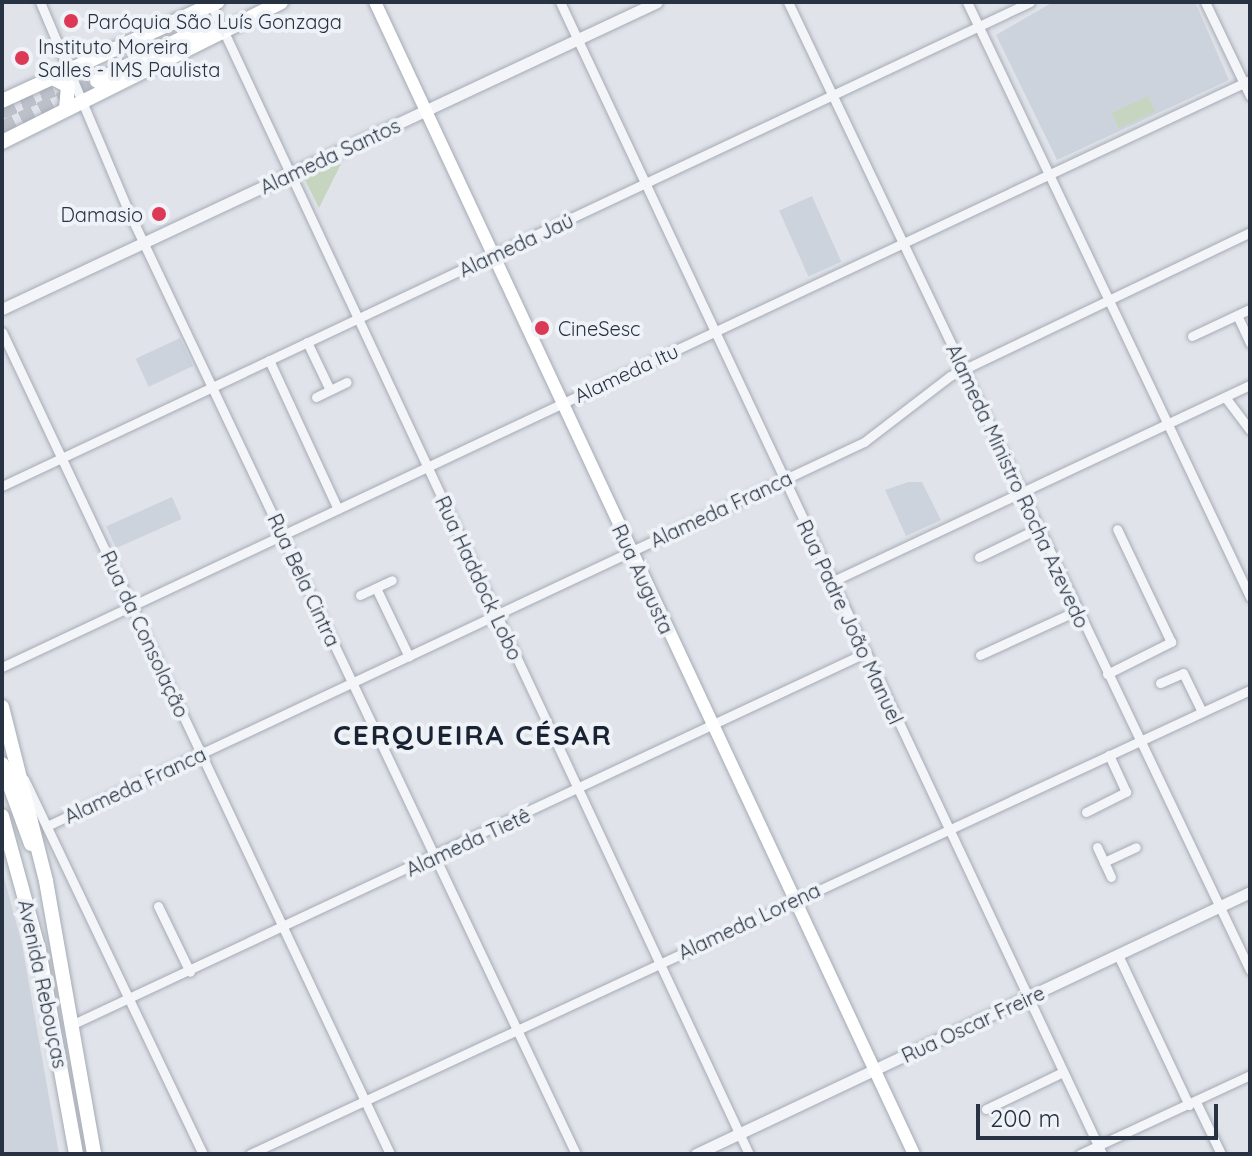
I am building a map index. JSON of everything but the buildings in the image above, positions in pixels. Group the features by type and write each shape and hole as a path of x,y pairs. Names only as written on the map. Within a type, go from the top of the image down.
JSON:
{"main road":[{"path":"2,101 67,69 97,75 182,38 207,39 281,2"},
{"name":"Rua Augusta","path":"375,2 914,1154"},
{"path":"2,142 81,101 97,75 213,3"},
{"path":"51,77 68,86 66,109"},
{"name":"Avenida Rebouças","path":"2,707 24,779 46,881 69,1026 94,1154"},
{"name":"Avenida Rebouças","path":"3,768 46,881"},
{"name":"Avenida Rebouças","path":"2,816 43,964 76,1154"}],"street":[{"name":"Rua Bela Cintra","path":"40,2 144,243 576,1154"},
{"name":"Rua Padre João Manuel","path":"560,2 649,184 714,332 1100,1150"},
{"name":"Alameda Santos","path":"2,309 657,2"},
{"name":"Alameda Ministro Rocha Azevedo","path":"788,2 1076,611 1112,672 1139,741 1250,970"},
{"path":"967,2 1246,580 1250,597"},
{"name":"Alameda Jaú","path":"2,486 1030,2"},
{"path":"1205,2 1247,81 1250,96"},
{"name":"Rua Haddock Lobo","path":"213,3 289,174 749,1154"},
{"name":"Alameda Itu","path":"2,667 903,243 1050,177 1247,81"},
{"name":"Alameda Franca","path":"49,825 864,442 963,369 1250,232"},
{"path":"1192,336 1250,309"},
{"path":"1237,315 1250,343"},
{"name":"Rua da Consolação","path":"2,332 390,1154"},
{"path":"307,342 330,390"},
{"path":"269,360 338,509"},
{"path":"316,397 347,382"},
{"path":"831,582 1250,385"},
{"path":"1225,397 1250,430"},
{"path":"979,557 1037,529"},
{"path":"1112,672 1171,642 1117,529"},
{"path":"360,595 392,580"},
{"path":"376,588 409,657"},
{"path":"980,655 1076,611"},
{"name":"Alameda Tietê","path":"69,1026 284,928 865,653"},
{"path":"1160,683 1183,673 1202,712"},
{"name":"Alameda Lorena","path":"250,1154 1250,690"},
{"path":"1086,812 1126,792 1109,755"},
{"path":"24,779 49,825 203,1154"},
{"path":"1097,847 1111,877"},
{"path":"1104,862 1136,847"},
{"name":"Rua Oscar Freire","path":"696,1154 1250,892"},
{"path":"158,906 190,972"},
{"path":"1118,955 1221,1154"},
{"path":"986,1109 1063,1072"},
{"path":"1080,1154 1100,1150 1250,1075"}],"shaded area":[{"path":"1053,2 1195,2 1229,80 1057,160 996,35"},
{"path":"812,196 841,262 808,276 779,211"},
{"path":"180,338 193,366 149,387 136,359"},
{"path":"908,482 922,482 941,520 906,536 885,490"},
{"path":"172,497 182,519 116,548 106,526"},
{"path":"2,870 22,944 59,1154 2,1154"}],"green space":[{"path":"1148,96 1155,111 1119,128 1112,113"},
{"path":"343,160 319,208 304,178"}],"tunnel":[{"path":"2,112 74,81"},
{"path":"2,128 97,81"}],"place":[{"name":"Paróquia São Luís Gonzaga","path":"71,21"},
{"name":"Instituto Moreira Salles - IMS Paulista","path":"22,58"},
{"name":"Damasio","path":"159,214"},
{"name":"CineSesc","path":"542,328"}],"district":[{"name":"CERQUEIRA CÉSAR","path":"473,735"}]}
